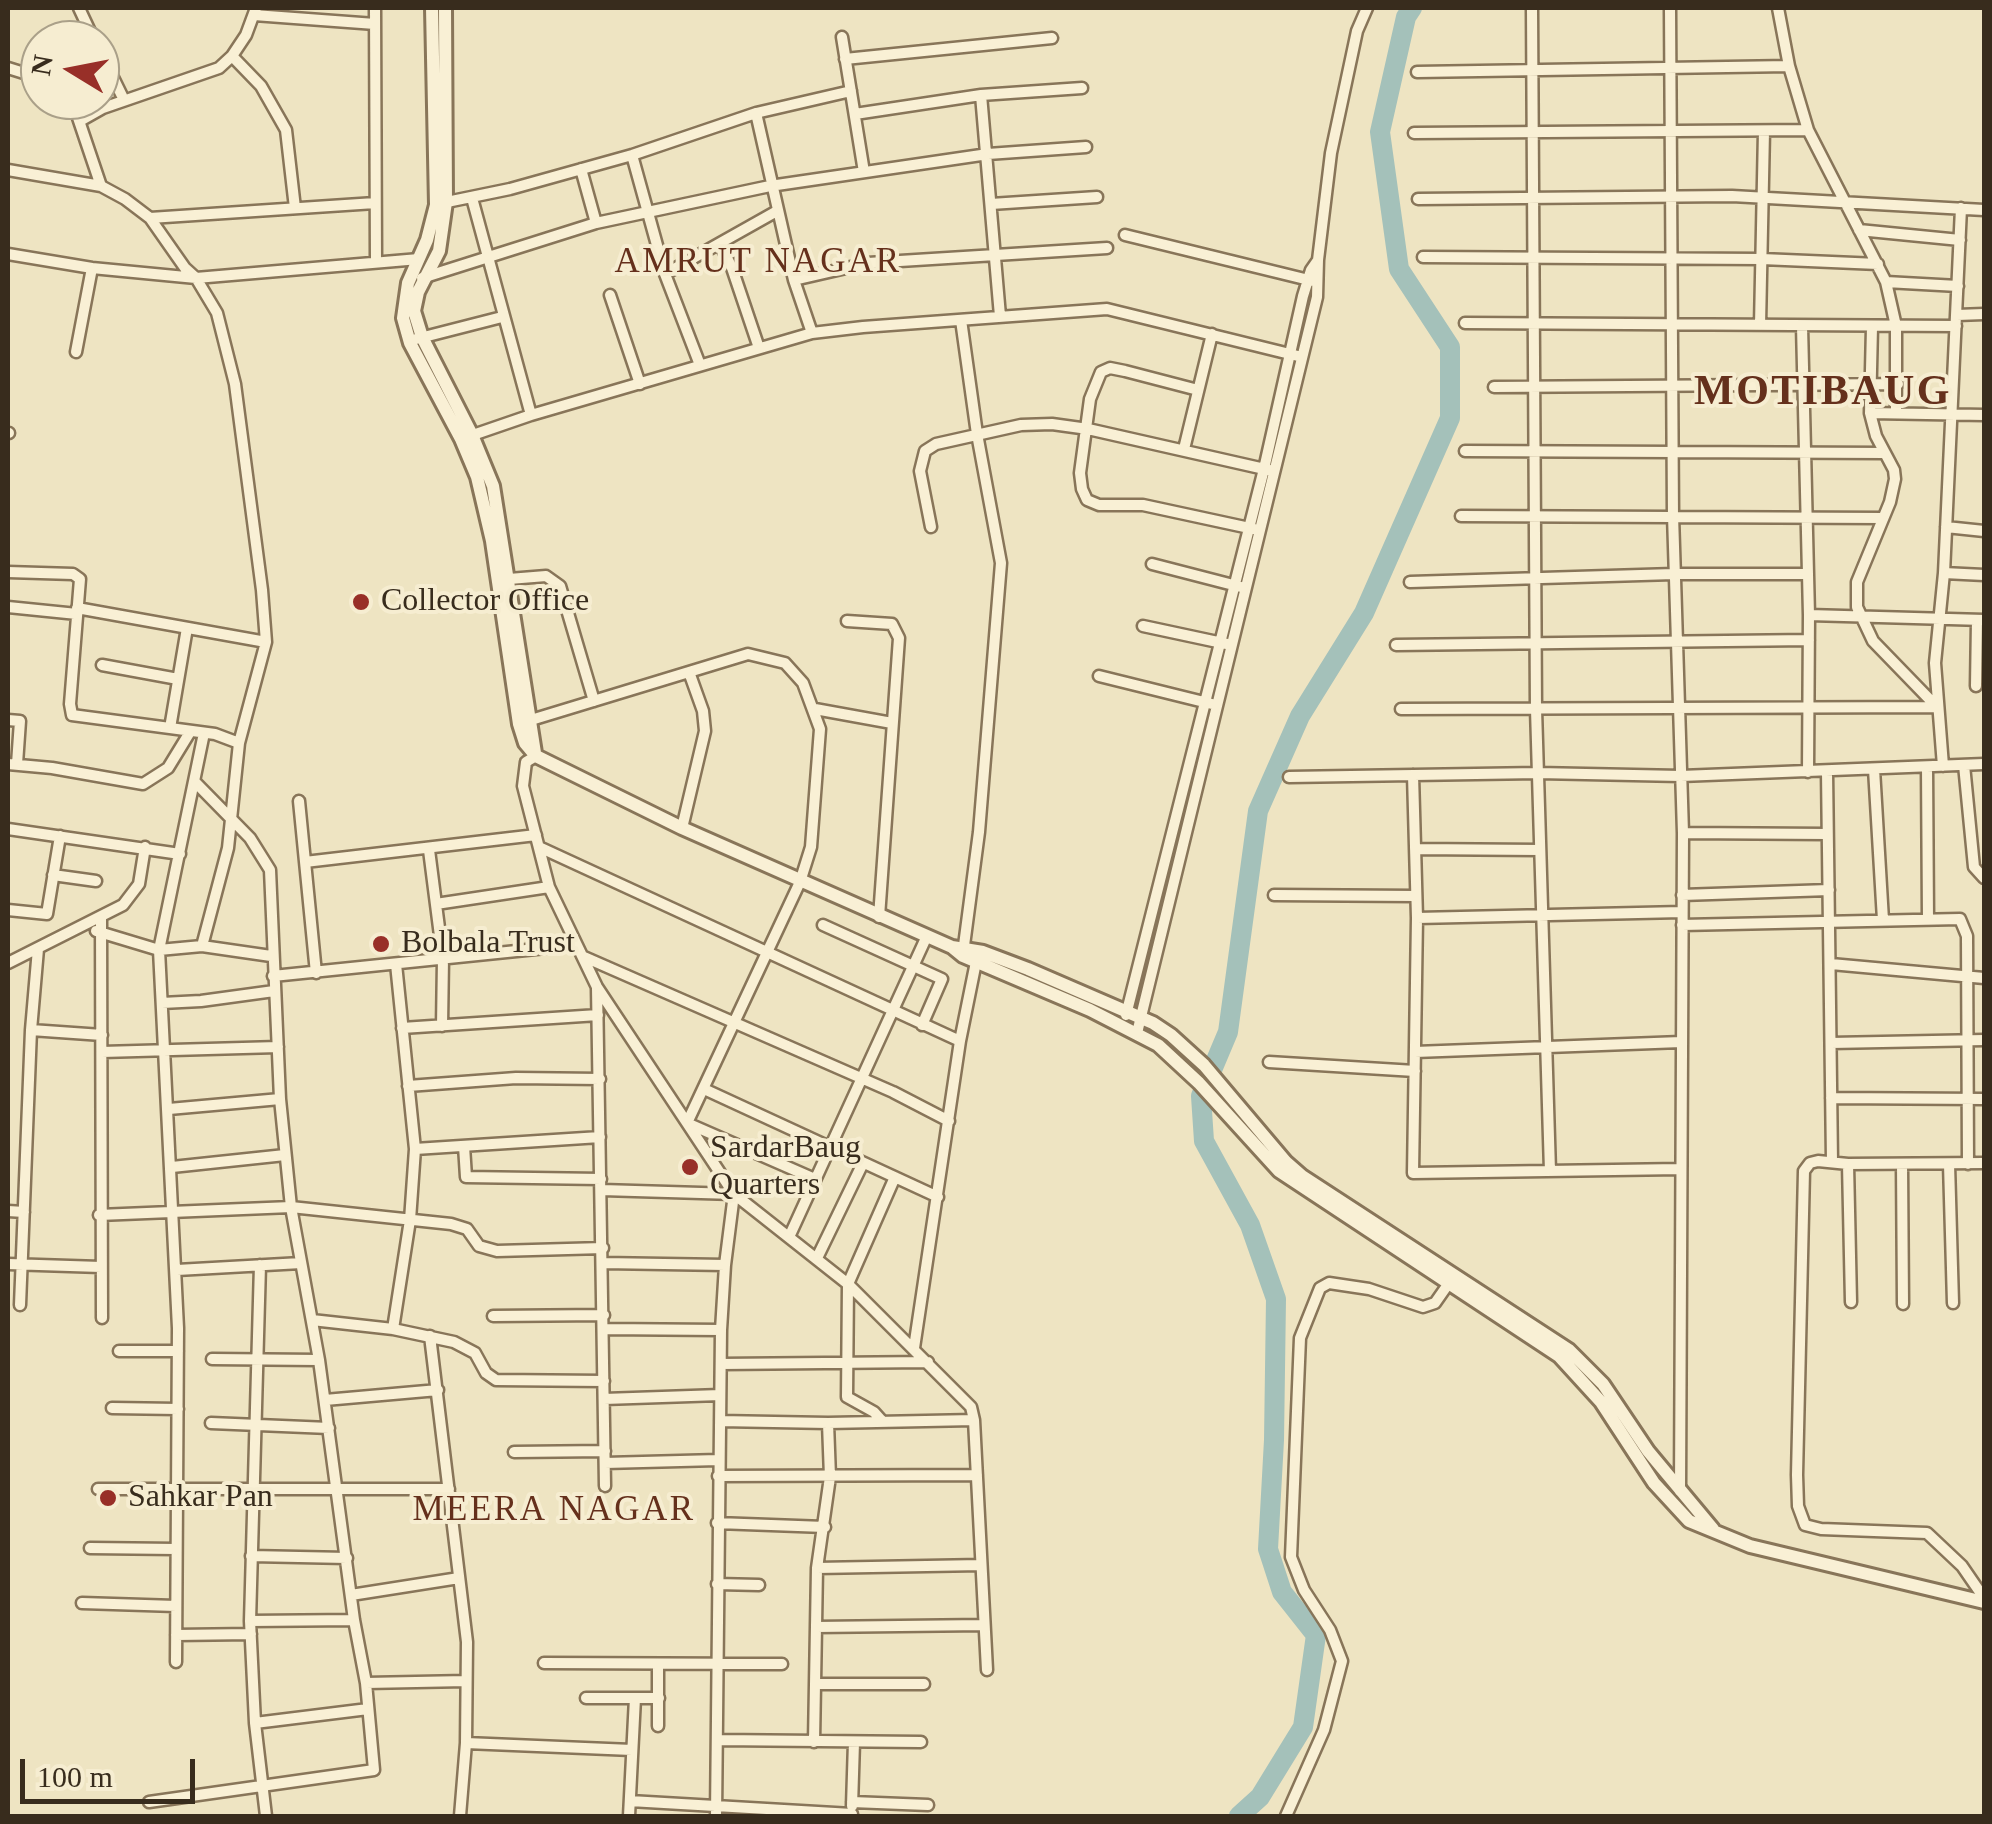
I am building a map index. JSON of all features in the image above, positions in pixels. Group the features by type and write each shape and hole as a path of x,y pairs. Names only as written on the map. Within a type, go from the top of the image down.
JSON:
{"street":[{"path":"376,8 376,262"},
{"path":"432,8 441,203 408,283 402,318 492,486 536,756"},
{"path":"416,340 414,311 418,292 439,251 445,8"},
{"path":"1136,1033 1134,1014 1212,704 1232,646 1241,587 1318,260 1339,107 1357,30 1368,8"},
{"path":"1532,8 1536,709 1550,1171"},
{"path":"1670,8 1673,515 1682,776 1680,1491"},
{"path":"1778,8 1789,66 1808,130 1886,282 1896,326 1896,413"},
{"path":"101,186 80,121 124,100 203,76 232,56 255,11 376,24"},
{"path":"842,37 864,172"},
{"path":"845,58 1052,38"},
{"path":"232,56 261,86 286,130 295,208"},
{"path":"1417,72 1789,66"},
{"path":"855,114 981,96 1082,88"},
{"path":"441,203 581,170 756,113 851,91"},
{"path":"120,92 124,100"},
{"path":"981,96 1000,316"},
{"path":"756,113 770,186 812,333"},
{"path":"1414,132 1808,130"},
{"path":"1760,325 1764,131"},
{"path":"408,283 596,223 770,186 988,154 1086,148"},
{"path":"632,155 664,274 700,365"},
{"path":"8,170 101,186 150,218 196,278 217,313 235,384 266,642 240,743 228,848 202,946"},
{"path":"581,170 596,223"},
{"path":"991,204 1097,196"},
{"path":"1418,199 1764,197 1984,210"},
{"path":"472,198 532,414"},
{"path":"150,218 374,203"},
{"path":"1943,766 1937,707 1938,619 1944,573 1962,208"},
{"path":"664,274 777,211"},
{"path":"1859,230 1960,240"},
{"path":"1125,236 1313,281"},
{"path":"720,244 732,268 758,348"},
{"path":"794,280 868,264 1108,248"},
{"path":"8,254 92,268 196,278 420,258"},
{"path":"1423,256 1878,264"},
{"path":"76,352 92,268"},
{"path":"1886,282 1958,286"},
{"path":"610,295 640,384"},
{"path":"467,437 532,414 812,333 1106,309 1296,355"},
{"path":"1465,323 1872,327 1984,314"},
{"path":"416,340 502,317"},
{"path":"914,1348 960,1042 964,953 979,832 1001,564 960,320"},
{"path":"1802,326 1808,517 1808,772"},
{"path":"1872,327 1870,413 1895,479 1857,582 1859,617 1872,641 1937,707"},
{"path":"1184,449 1212,334"},
{"path":"1198,390 1110,368 1101,372 1090,399 1080,472 1087,500 1098,505 1158,507 1255,529"},
{"path":"1494,387 1898,384"},
{"path":"1870,413 1984,415"},
{"path":"932,527 920,472 924,451 936,444 977,434 1036,424 1088,429 1269,470"},
{"path":"467,437 484,501 518,724 525,743 536,756 878,917 964,953 1134,1014 1171,1035 1204,1065 1267,1149 1603,1384 1680,1491 1718,1534"},
{"path":"1464,451 1885,453"},
{"path":"1461,516 1883,518"},
{"path":"1946,527 1984,530"},
{"path":"1152,564 1241,587"},
{"path":"8,572 76,575 80,584 72,715 204,733 240,743"},
{"path":"1944,573 1984,574"},
{"path":"1410,582 1808,574"},
{"path":"509,579 546,576 560,586 594,701"},
{"path":"1212,704 1220,642 1241,587"},
{"path":"8,607 77,611 266,642"},
{"path":"1809,615 1981,620 1976,686"},
{"path":"846,621 878,621 892,624 897,630 878,917"},
{"path":"1143,626 1232,646"},
{"path":"170,728 187,628"},
{"path":"1396,645 1809,640"},
{"path":"531,720 748,654 774,658 796,671 814,709 820,729 816,810 800,882 687,1123"},
{"path":"102,665 178,679"},
{"path":"682,828 705,731 703,711 689,672"},
{"path":"1099,676 1212,704"},
{"path":"1401,709 1937,707"},
{"path":"814,709 892,723"},
{"path":"8,720 20,721 12,764 142,784 168,768 190,732"},
{"path":"176,1662 177,1270 159,950 204,733"},
{"path":"536,756 526,762 523,772 549,888 597,986 734,1194 848,1284 965,1399 974,1420 986,1670"},
{"path":"1290,777 1538,773 1682,776 1984,764"},
{"path":"1964,765 1974,867 1984,878"},
{"path":"1927,767 1928,918"},
{"path":"1874,769 1883,920"},
{"path":"1827,772 1832,1162"},
{"path":"1413,775 1417,918 1413,1173 1680,1169"},
{"path":"149,1802 374,1770 366,1683 320,1360 290,1208 271,956 270,870 261,851 196,782"},
{"path":"299,801 316,972"},
{"path":"8,829 180,854"},
{"path":"1682,833 1827,834"},
{"path":"8,910 47,914 60,836"},
{"path":"305,862 537,841 960,1042"},
{"path":"8,962 101,917 130,898 139,884 144,847"},
{"path":"1415,848 1540,850"},
{"path":"429,850 442,959 442,1026"},
{"path":"54,875 96,881"},
{"path":"436,904 549,888"},
{"path":"1682,895 1829,890"},
{"path":"1274,895 1416,896"},
{"path":"1417,918 1682,912"},
{"path":"1682,924 1956,916 1965,924 1968,978 1968,1164"},
{"path":"101,917 102,1318"},
{"path":"84,925 159,950 202,946 271,956"},
{"path":"823,925 942,979 922,1025"},
{"path":"790,1235 926,938"},
{"path":"20,1304 38,948"},
{"path":"273,976 579,950 949,1121"},
{"path":"964,953 1158,1045 1249,1128"},
{"path":"393,1330 410,1220 415,1149 396,964"},
{"path":"1830,964 1984,978"},
{"path":"597,986 605,1486"},
{"path":"162,1003 274,990"},
{"path":"1122,1025 1134,1014"},
{"path":"402,1028 598,1015"},
{"path":"31,1030 102,1034"},
{"path":"1832,1043 1984,1040"},
{"path":"1415,1052 1681,1042"},
{"path":"102,1052 278,1047"},
{"path":"1269,1062 1415,1071"},
{"path":"408,1086 516,1078 600,1079"},
{"path":"704,1089 938,1196"},
{"path":"170,1109 280,1098"},
{"path":"1831,1098 1984,1098"},
{"path":"687,1123 815,1179"},
{"path":"415,1149 600,1137"},
{"path":"464,1146 466,1177 734,1194"},
{"path":"1267,1149 1279,1171 1569,1358 1654,1482 1689,1521 1718,1534 1827,1566 1984,1600"},
{"path":"172,1167 285,1155"},
{"path":"817,1258 864,1162"},
{"path":"1984,1163 1810,1163 1802,1178 1797,1475 1801,1518 1812,1528 1926,1533 1962,1566 1984,1600"},
{"path":"1848,1164 1851,1302"},
{"path":"1902,1164 1903,1304"},
{"path":"1949,1164 1952,1302"},
{"path":"883,1422 874,1412 847,1397 848,1284 896,1178"},
{"path":"717,1812 718,1460 725,1265 734,1194"},
{"path":"100,1214 290,1208 461,1226 472,1234 478,1246 497,1251 602,1248"},
{"path":"8,1211 24,1212"},
{"path":"177,1270 301,1263"},
{"path":"603,1263 725,1265"},
{"path":"8,1264 101,1267"},
{"path":"260,1266 250,1634 254,1724 266,1816"},
{"path":"1286,1816 1324,1730 1342,1662 1330,1630 1304,1590 1291,1558 1300,1338 1320,1288 1329,1283 1369,1289 1423,1307 1436,1304 1448,1282"},
{"path":"492,1316 604,1315"},
{"path":"312,1320 430,1336 467,1346 486,1373 496,1380 604,1380"},
{"path":"604,1330 722,1330"},
{"path":"430,1336 466,1642 466,1743 460,1816"},
{"path":"119,1351 178,1352"},
{"path":"212,1359 320,1360"},
{"path":"721,1364 928,1362"},
{"path":"325,1400 438,1390"},
{"path":"604,1399 720,1395"},
{"path":"112,1408 178,1409"},
{"path":"720,1421 828,1424 974,1420"},
{"path":"211,1422 329,1428"},
{"path":"814,1742 817,1568 830,1477 828,1424"},
{"path":"514,1452 718,1460"},
{"path":"718,1476 977,1475"},
{"path":"98,1489 449,1489"},
{"path":"717,1523 825,1527"},
{"path":"90,1548 176,1549"},
{"path":"251,1556 346,1558"},
{"path":"817,1568 982,1566"},
{"path":"351,1595 459,1578"},
{"path":"716,1584 759,1585"},
{"path":"82,1603 176,1606"},
{"path":"250,1621 354,1620"},
{"path":"816,1627 984,1625"},
{"path":"176,1635 250,1634"},
{"path":"544,1662 782,1664"},
{"path":"658,1664 658,1726"},
{"path":"366,1683 466,1682"},
{"path":"815,1684 924,1684"},
{"path":"586,1698 659,1698"},
{"path":"628,1816 635,1698"},
{"path":"254,1724 368,1710"},
{"path":"718,1740 921,1742"},
{"path":"852,1811 854,1742"},
{"path":"466,1743 632,1750"},
{"path":"630,1802 717,1812 784,1814 928,1805"}],"waterway":[{"path":"1239,1816 1260,1797 1303,1727 1316,1635 1282,1592 1268,1549 1276,1299 1250,1225 1204,1141 1201,1096 1228,1032 1258,811 1300,716 1364,613 1450,418 1450,347 1399,269 1380,132 1406,17 1412,8"}],"place":[{"name":"Collector Office","path":"361,602"},
{"name":"Bolbala Trust","path":"381,944"},
{"name":"SardarBaug Quarters","path":"690,1167"},
{"name":"Sahkar Pan","path":"108,1498"}],"district":[{"name":"AMRUT NAGAR","path":"758,263"},
{"name":"MOTIBAUG","path":"1823,393"},
{"name":"MEERA NAGAR","path":"554,1511"}]}
